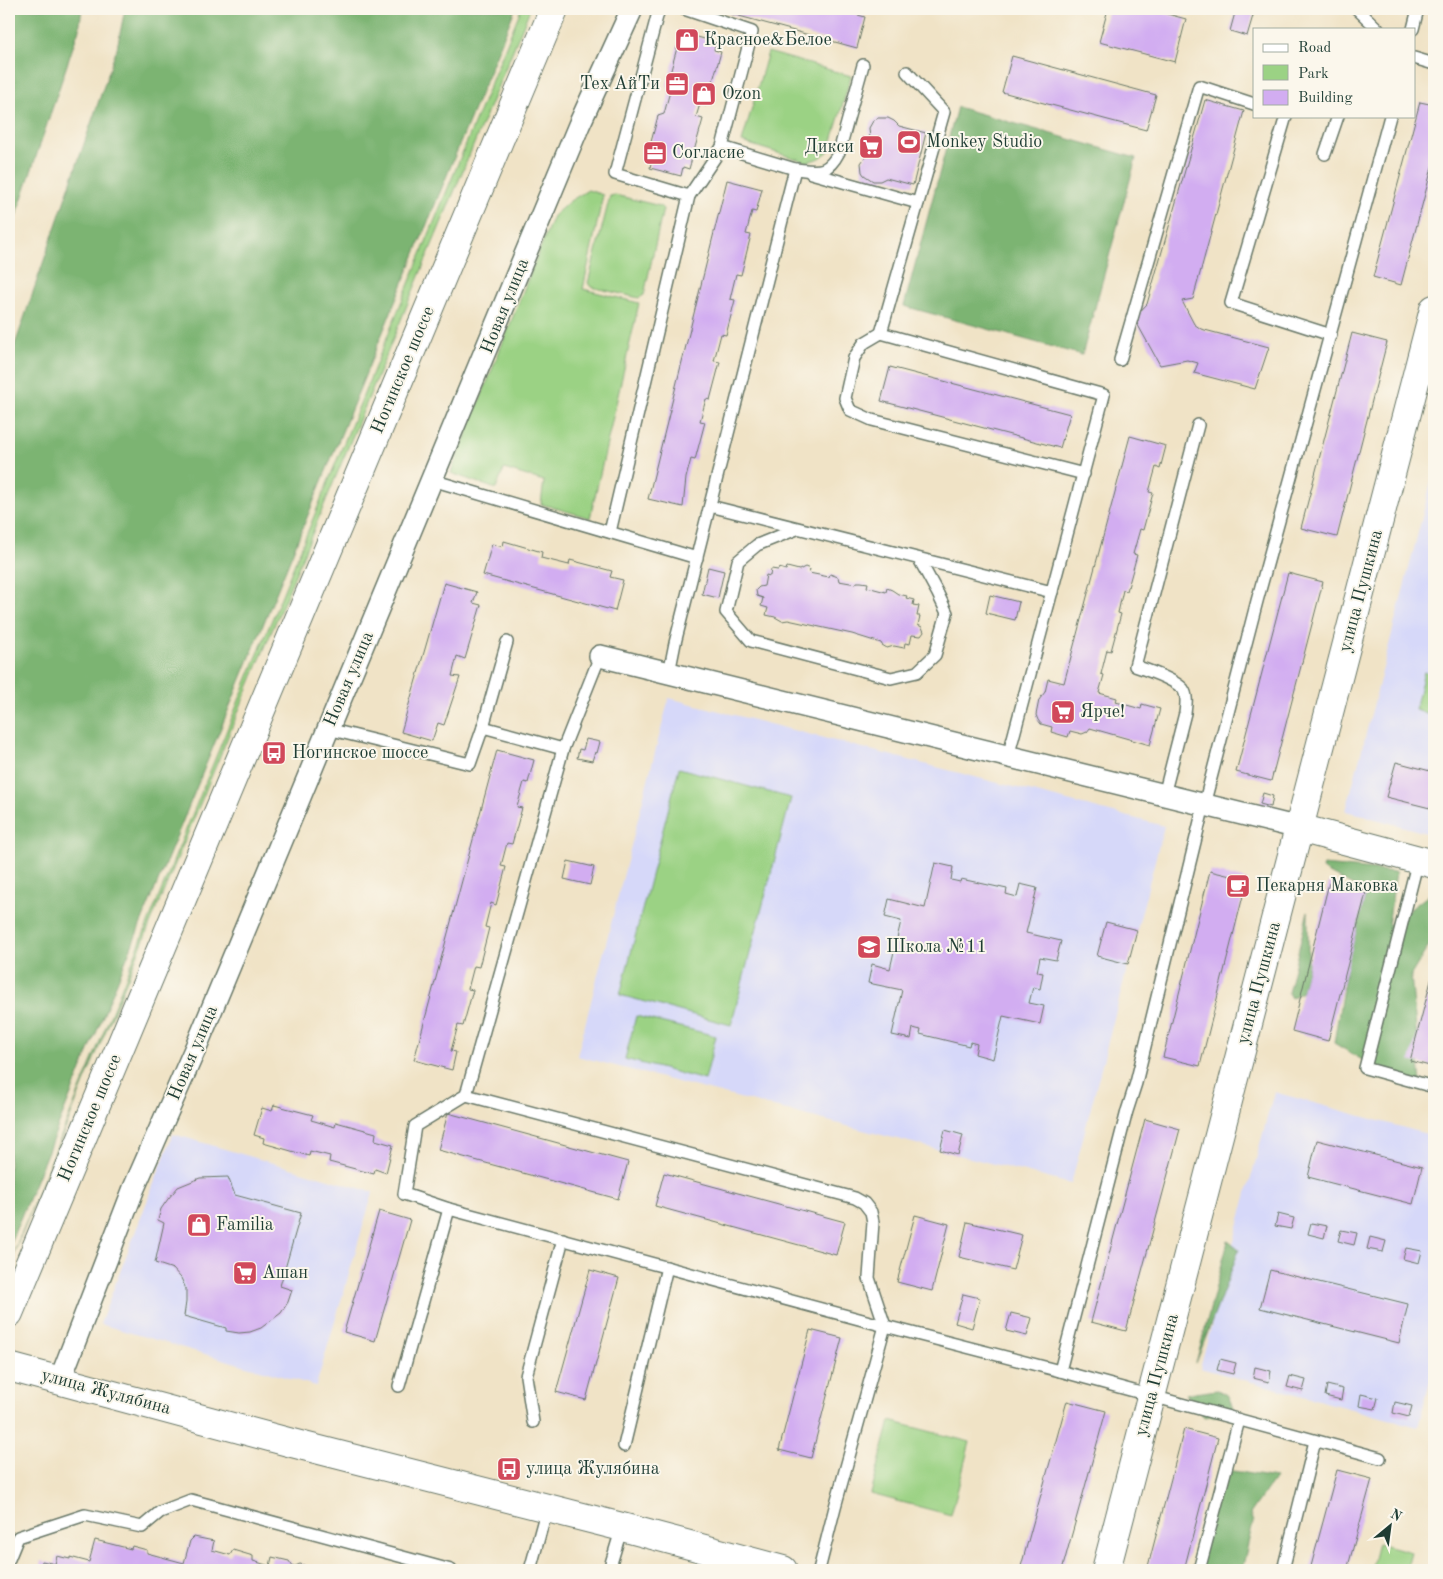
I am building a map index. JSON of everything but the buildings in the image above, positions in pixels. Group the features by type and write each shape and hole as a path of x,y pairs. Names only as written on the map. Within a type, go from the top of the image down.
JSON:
{"main road":[{"name":"Ногинское шоссе","path":"9,1313 554,9"},
{"name":"улица Пушкина","path":"1106,1570 1434,309"},
{"path":"1299,828 1426,862"},
{"name":"улица Жулябина","path":"9,1367 292,1443 783,1570"}],"street":[{"name":"Новая улица","path":"60,1380 134,1188 199,1040 580,124 632,9"},
{"path":"600,656 1299,828"}],"lane":[{"path":"659,9 615,174 690,196"},
{"path":"610,532 690,196 722,147 752,32 684,9"},
{"path":"1357,9 1377,28"},
{"path":"1413,28 1418,9"},
{"path":"1416,59 1434,64"},
{"path":"795,169 818,170 834,163 839,152 863,65"},
{"path":"907,72 944,112 880,333 864,343 854,358 845,398 850,410 872,420 1084,474"},
{"path":"1120,360 1199,86 1253,104"},
{"path":"1285,118 1232,303 1331,335"},
{"path":"1326,154 1337,118"},
{"path":"1060,1371 1127,1111 1136,1083 1204,805 1257,601 1389,118"},
{"path":"722,147 918,203"},
{"path":"669,674 795,169"},
{"path":"880,333 1104,395 1008,757"},
{"path":"1164,795 1187,700 1183,690 1174,683 1136,666 1198,425"},
{"path":"432,480 697,558"},
{"path":"710,506 1052,592"},
{"path":"797,529 757,545 738,561 726,612 751,641 891,678 916,672 935,655 947,613 918,559"},
{"path":"328,729 470,764 507,642"},
{"path":"600,656 563,749 466,1095 415,1126 404,1194 449,1209 1380,1458"},
{"path":"483,726 563,749"},
{"path":"1426,862 1364,1068 1434,1087"},
{"path":"466,1095 855,1198 864,1203 871,1212 873,1222 869,1278 886,1326 835,1507 820,1570"},
{"path":"399,1386 449,1209"},
{"path":"533,1422 526,1376 563,1239"},
{"path":"624,1446 667,1267"},
{"path":"1199,1570 1239,1420"},
{"path":"1283,1570 1315,1442"},
{"path":"9,1558 18,1536 85,1515 142,1526 160,1512 191,1500 451,1570"},
{"path":"530,1570 547,1508"},
{"path":"609,1570 622,1527"}],"shaded area":[{"path":"1434,471 1434,835 1346,811"},
{"name":"Школа №11","path":"669,698 1164,826 1071,1184 577,1056"},
{"path":"1274,1092 1434,1136 1434,1366 1418,1427 1200,1368"},
{"path":"173,1134 373,1192 316,1386 100,1324"}],"green space":[{"path":"9,9 82,9 79,29 9,237"},
{"path":"125,9 515,9 9,1246 9,362 117,48"},
{"path":"521,9 530,9 9,1264"},
{"path":"768,52 851,76 829,151 820,158 807,162 742,142"},
{"path":"957,107 1136,158 1082,355 904,306"},
{"path":"588,190 603,195 583,289 639,303 590,518 541,504 544,481 504,469 496,489 451,473 553,216 570,201"},
{"path":"615,195 660,206 663,209 644,295 639,298 591,287 588,283 610,196"},
{"path":"1424,672 1434,675 1434,715 1415,710"},
{"path":"679,768 791,798 731,1025 620,995"},
{"path":"1323,865 1396,872 1388,926 1434,891 1434,937 1411,975 1421,1083 1386,1074 1334,1043 1346,969 1366,893 1322,869"},
{"path":"1308,911 1308,966 1302,992 1291,998 1288,993"},
{"path":"636,1016 716,1036 705,1080 625,1059"},
{"path":"1228,1241 1239,1250 1196,1363"},
{"path":"1218,1390 1228,1396 1236,1414 1204,1417 1186,1394"},
{"path":"890,1421 970,1442 951,1515 871,1494"},
{"path":"1221,1469 1275,1478 1250,1514 1253,1522 1242,1570 1198,1570"},
{"path":"1378,1543 1411,1552 1406,1570 1371,1570"}],"place":[{"name":"Красное&Белое","path":"687,40"},
{"name":"Тех АйТи","path":"677,84"},
{"name":"Ozon","path":"704,94"},
{"name":"Monkey Studio","path":"909,142"},
{"name":"Дикси","path":"871,147"},
{"name":"Согласие","path":"655,153"},
{"name":"Ярче!","path":"1063,712"},
{"name":"Ногинское шоссе","path":"274,753"},
{"name":"Пекарня Маковка","path":"1238,886"},
{"name":"Школа №11","path":"869,947"},
{"name":"Familia","path":"199,1225"},
{"name":"Ашан","path":"245,1273"},
{"name":"улица Жулябина","path":"509,1469"}]}
